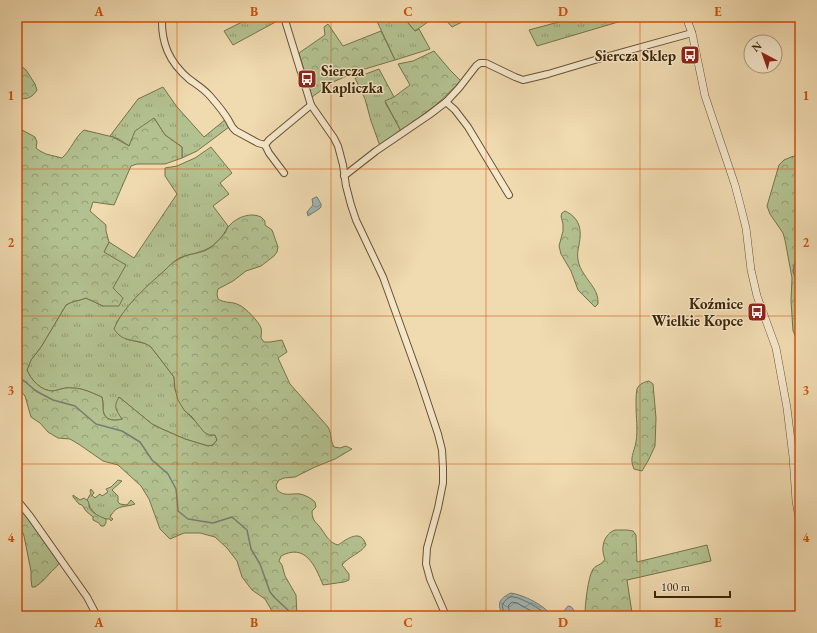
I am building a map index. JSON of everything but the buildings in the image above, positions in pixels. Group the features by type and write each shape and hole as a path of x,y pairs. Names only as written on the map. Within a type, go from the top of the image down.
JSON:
{"street":[{"path":"162,17 164,42 169,54 176,64 188,78 204,89 230,122 233,129 258,143 265,145 284,173"},
{"path":"284,17 311,105 338,146 350,205 383,277 438,434 442,450 443,483 427,548 426,564 430,579 446,616"},
{"path":"686,17 692,33 705,96 735,185 743,214 751,270 757,296 776,348 789,420 796,501 800,524"},
{"path":"344,176 376,151 446,102 480,63 486,63 523,80 692,33"},
{"path":"446,102 455,110 468,127 509,195"},
{"path":"265,145 311,105"},
{"path":"17,500 87,597 97,616"}],"green space":[{"path":"252,17 280,17 281,19 233,45 224,31"},
{"path":"375,17 403,17 415,31 419,29 430,49 395,60"},
{"path":"403,17 435,17 415,31"},
{"path":"443,17 472,17 452,27"},
{"path":"577,17 635,17 537,46 529,30"},
{"path":"328,24 343,46 381,31 395,60 358,71 333,82 312,97 299,53 325,35 324,27"},
{"path":"434,51 461,81 437,104 401,131 385,101 394,97 410,85 398,64 413,61"},
{"path":"17,63 26,70 37,90 28,98 17,98"},
{"path":"379,69 394,97 385,102 401,131 380,146 365,99 355,78"},
{"path":"163,87 177,107 204,137 226,119 229,127 197,151 182,158 182,147 165,135 154,118 129,146 119,139 110,136 138,99"},
{"path":"154,118 165,135 182,147 182,158 165,164 137,164 131,166 114,205 93,202 90,211 106,225 109,242 104,252 126,265 113,288 123,298 119,306 103,306 86,298 66,305 41,347 31,360 27,370 34,381 49,391 76,388 102,397 103,412 109,419 122,419 116,408 116,403 119,397 152,424 185,439 208,446 213,445 217,440 215,435 209,435 204,432 192,417 184,410 178,400 174,377 151,347 141,342 122,337 114,329 129,305 150,283 174,262 184,256 210,248 225,233 233,222 240,218 249,215 261,217 265,221 265,225 272,230 278,247 277,252 261,266 246,271 233,281 218,289 218,299 242,306 260,325 261,338 264,342 282,340 287,352 278,358 290,384 328,427 334,447 340,448 346,446 352,449 335,459 295,477 279,480 276,485 277,490 285,494 302,494 315,502 316,507 312,511 315,522 333,543 338,545 349,538 357,536 364,540 366,545 361,551 348,559 342,565 349,574 349,580 323,585 313,564 303,554 297,552 281,556 279,561 282,565 285,576 296,595 297,616 275,616 265,599 252,590 242,577 237,561 227,548 215,537 200,533 184,533 170,539 160,529 149,499 141,486 118,465 103,461 70,439 58,438 48,432 40,423 31,417 25,396 17,387 17,124 22,130 35,137 37,142 36,148 46,154 62,158 84,130 113,137 129,146 135,131"},
{"path":"211,147 232,173 220,183 229,194 213,206 228,226 226,230 213,246 204,251 181,257 174,262 149,284 126,309 116,323 126,339 147,344 151,347 174,377 175,389 184,410 209,435 215,435 217,440 213,445 208,446 185,439 152,424 119,397 122,419 109,419 103,412 102,397 76,388 49,391 34,381 27,370 31,360 41,347 66,305 86,298 103,306 113,288 104,252 109,242 134,258 177,194 165,176 165,168 177,166 195,158"},
{"path":"800,152 800,345 793,331 791,301 792,278 785,240 783,233 770,214 767,206 779,165 784,160 798,155"},
{"path":"565,211 574,217 579,225 580,240 578,260 582,271 597,295 598,304 595,307 578,290 571,271 561,254 559,246 563,231 563,224 561,216"},
{"path":"649,381 653,384 656,418 655,446 642,471 634,469 632,462 637,437 636,395 639,386"},
{"path":"118,480 122,481 112,490 118,496 118,502 120,504 127,505 131,500 135,504 115,510 110,517 113,519 111,521 110,519 102,518 95,514 87,500 91,493 91,489 94,493 92,495 95,498 100,494 102,496 108,492 106,489 111,487"},
{"path":"73,495 80,500 84,498 88,501 89,507 92,511 106,519 104,526 101,526 93,520 93,517 82,505 79,504"},
{"path":"17,503 59,563 45,579 35,587 32,587 31,571 24,536 17,517"},
{"path":"615,530 633,531 636,535 637,562 707,545 711,561 627,580 632,613 585,614 587,591 591,573 594,567 602,563 605,559 603,550 604,542 608,535"}],"water":[{"path":"317,197 321,207 308,216 307,212 313,205 312,199"},
{"path":"511,593 533,601 544,608 552,616 503,616 499,605 500,602 503,597"},
{"path":"568,606 572,607 574,611 569,616 565,615 564,611"}],"waterway":[{"path":"17,202 22,217 17,245"},
{"path":"800,243 793,271 800,290"},
{"path":"797,313 800,301"},
{"path":"797,317 798,333 800,337"},
{"path":"17,375 36,391 53,400 75,406 96,424 122,431 140,442 152,460 168,474 176,489 178,511 188,519 213,523 232,517 247,530 251,549 260,564 270,592 288,610 290,616"}],"place":[{"name":"Siercza Sklep","path":"690,55"},
{"name":"Siercza Kapliczka","path":"307,79"},
{"name":"Koźmice Wielkie Kopce","path":"757,312"}]}
